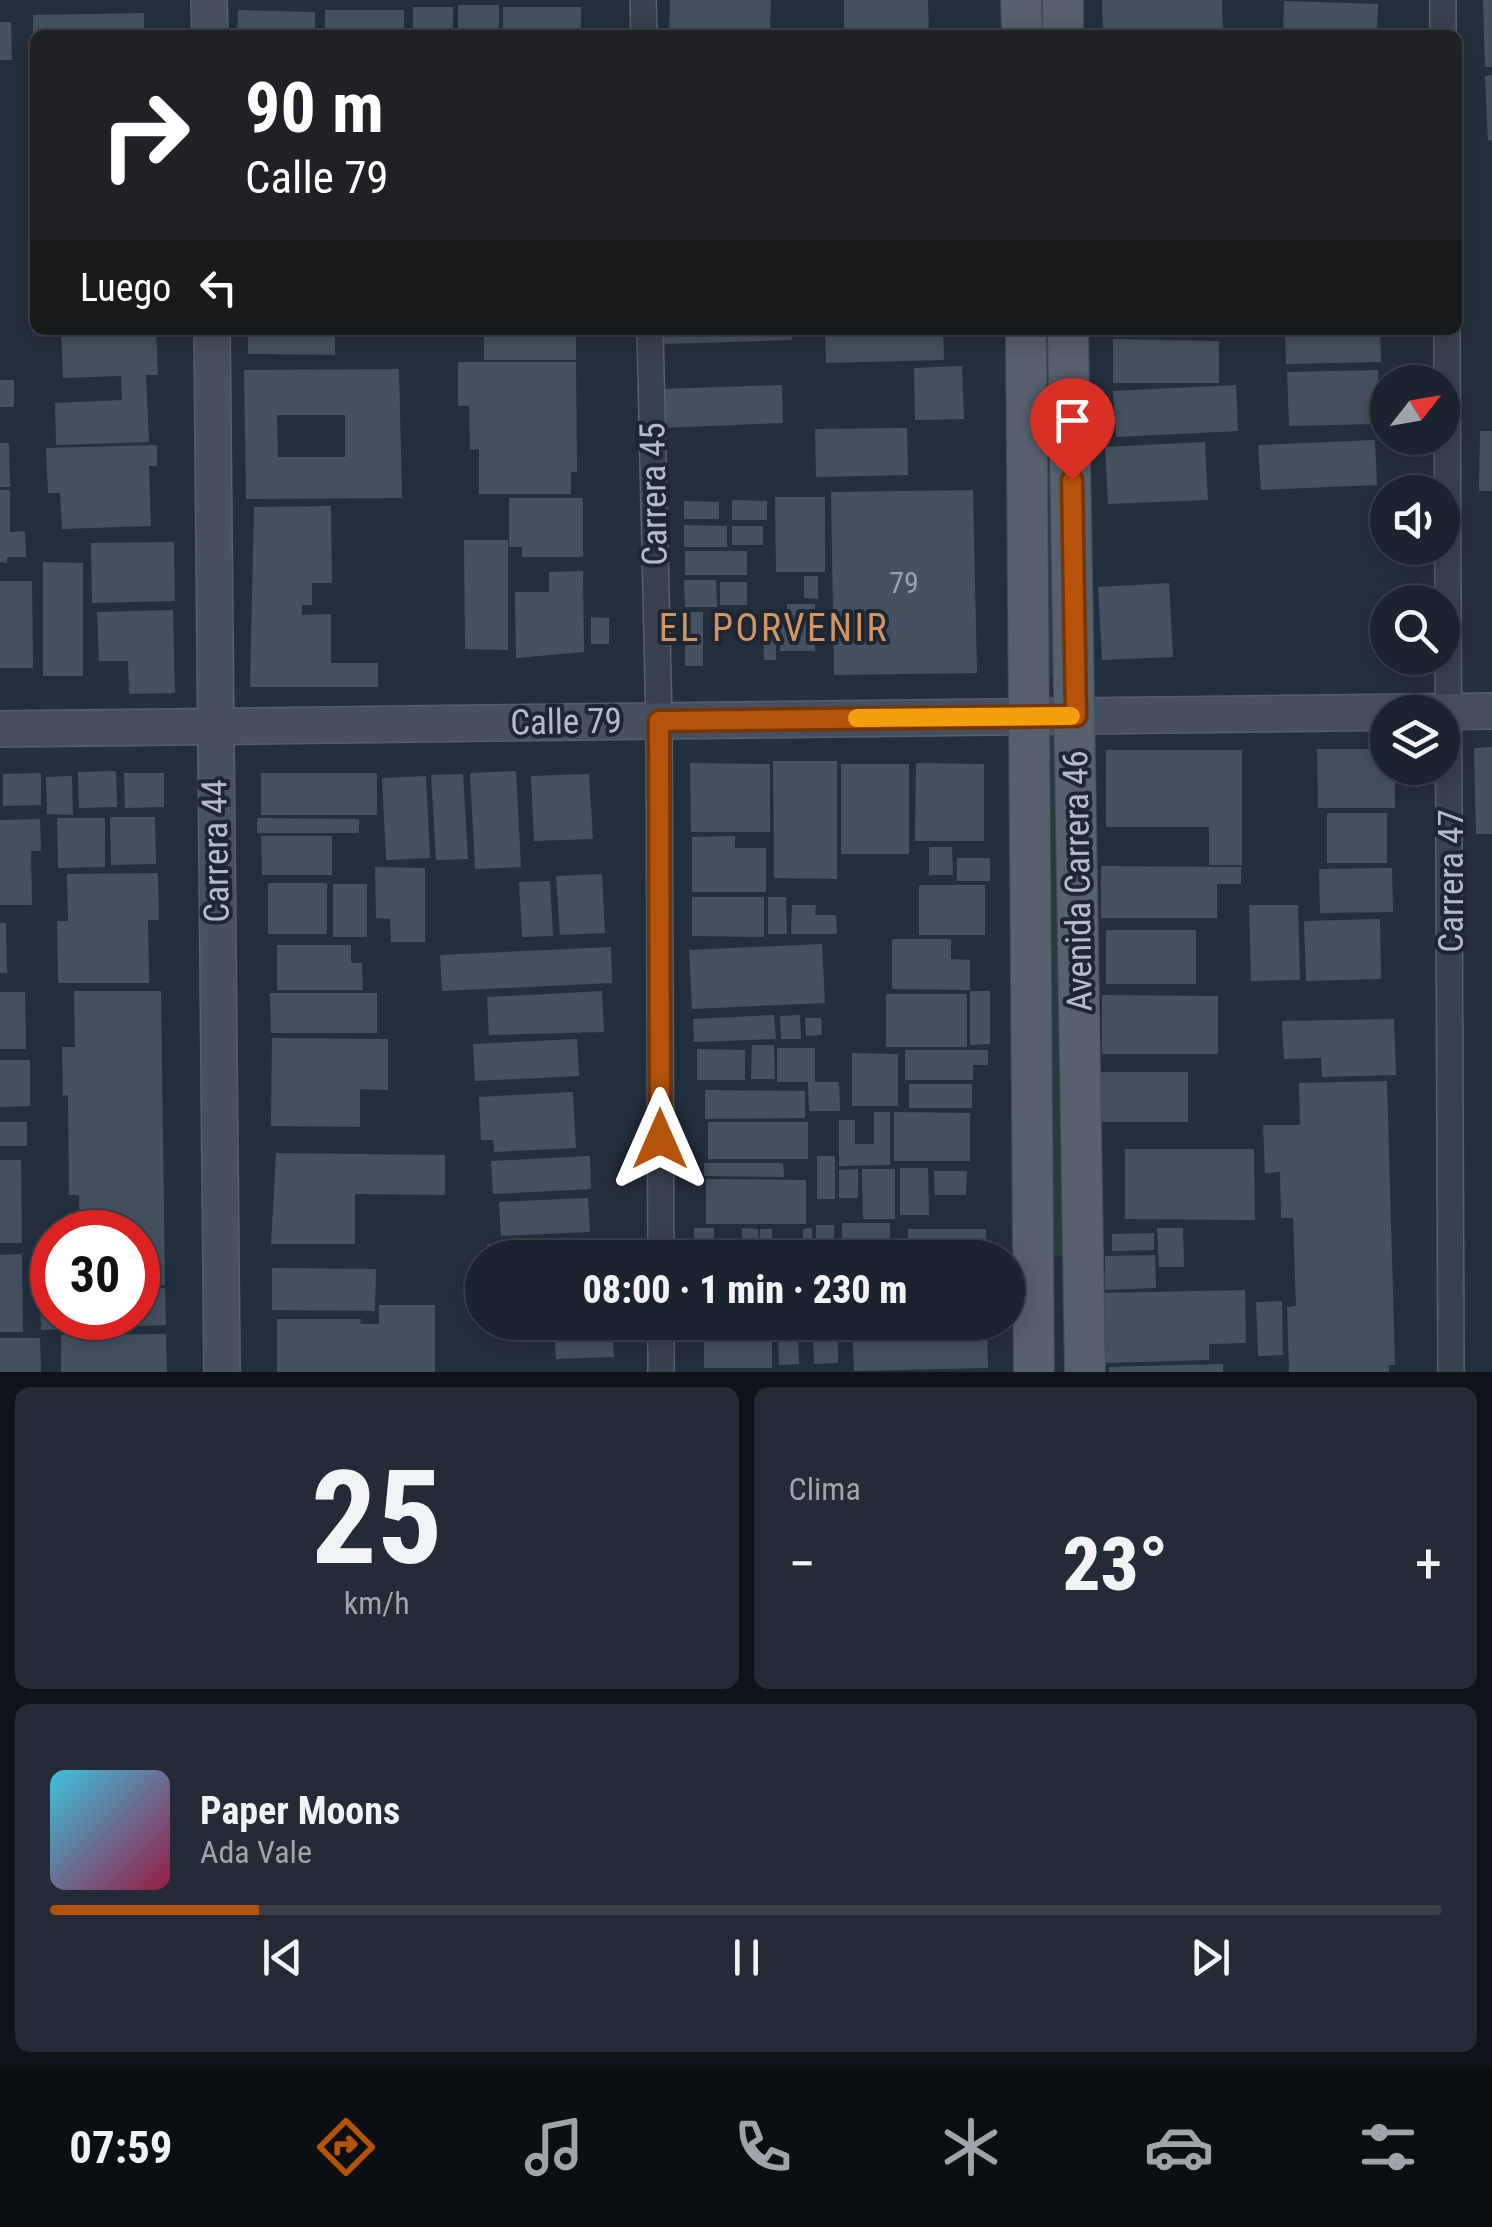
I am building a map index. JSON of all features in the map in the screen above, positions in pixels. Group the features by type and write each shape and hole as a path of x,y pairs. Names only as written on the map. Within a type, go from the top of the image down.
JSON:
{"main road":[{"path":"210,0 210,30"},
{"path":"1021,0 1022,30"},
{"path":"1063,0 1063,30"},
{"name":"Carrera 44","path":"212,335 222,1372"},
{"name":"Avenida Carrera 46","path":"1026,335 1034,1372"},
{"name":"Avenida Carrera 46","path":"1068,335 1085,1372"},
{"name":"Calle 79","path":"1460,711 1492,711"},
{"name":"Calle 79","path":"0,729 1370,712"},
{"path":"1032,1291 1084,1290"}],"street":[{"path":"643,0 644,30"},
{"path":"1443,0 1444,30"},
{"name":"Carrera 45","path":"650,335 659,721 660,1240"},
{"name":"Carrera 47","path":"1446,335 1451,695"},
{"name":"Carrera 47","path":"1451,785 1451,1372"},
{"path":"661,1340 661,1372"}],"green space":[{"path":"1038,335 1052,335 1055,677 1041,676"},
{"path":"1046,733 1062,733 1067,1256 1052,1257"}],"building":[{"path":"670,0 771,0 770,30 669,30"},
{"path":"844,0 928,0 929,30 844,30"},
{"path":"1102,0 1222,0 1223,30 1103,30"},
{"path":"1483,0 1492,0 1492,67 1485,67"},
{"path":"1284,1 1378,4 1377,30 1283,30"},
{"path":"458,5 499,5 499,30 458,30"},
{"path":"413,7 453,7 453,30 413,30"},
{"path":"503,7 581,7 581,30 503,30"},
{"path":"238,10 315,12 315,30 237,30"},
{"path":"325,10 404,10 404,30 325,30"},
{"path":"144,13 144,30 33,30 33,15"},
{"path":"0,22 11,22 12,60 0,60"},
{"path":"1492,75 1492,140 1488,141 1485,76"},
{"path":"61,335 156,335 158,375 146,375 149,442 56,445 55,403 122,400 121,376 63,378"},
{"path":"248,335 335,335 335,355 248,354"},
{"path":"484,335 576,335 576,360 484,360"},
{"path":"663,335 792,335 792,340 664,344"},
{"path":"825,335 943,335 944,360 826,363"},
{"path":"1285,335 1380,335 1381,362 1286,364"},
{"path":"1113,339 1219,341 1219,383 1113,383"},
{"path":"458,362 576,362 577,472 571,472 571,494 479,494 479,449 470,450 469,406 458,406"},
{"path":"962,366 964,419 915,420 914,368"},
{"path":"399,369 402,498 246,499 244,370","holes":["277,415 345,415 345,457 278,457"]},
{"path":"1370,370 1370,424 1289,426 1287,372"},
{"path":"0,380 14,380 14,407 0,407"},
{"path":"782,385 783,423 662,428 660,389"},
{"path":"1236,385 1238,431 1116,437 1113,391"},
{"path":"907,428 908,475 816,477 815,429"},
{"path":"1480,431 1492,431 1492,491 1479,491"},
{"path":"1370,440 1377,475 1370,475 1370,485 1261,490 1258,445"},
{"path":"1205,442 1208,500 1108,504 1105,447"},
{"path":"0,443 9,443 10,487 0,487"},
{"path":"157,445 157,466 149,466 151,526 62,529 60,493 48,493 46,448"},
{"path":"0,490 10,490 10,532 25,531 26,557 7,557 7,563 0,562"},
{"path":"973,490 977,673 834,675 831,492"},
{"path":"775,497 825,497 825,572 776,572"},
{"path":"509,498 583,498 583,557 522,557 522,547 509,547"},
{"path":"732,500 767,501 767,520 732,520"},
{"path":"684,501 719,502 719,519 684,519"},
{"path":"331,506 332,583 312,583 312,605 302,605 302,615 331,614 331,663 378,663 378,687 250,687 254,507"},
{"path":"684,525 727,526 727,547 684,547"},
{"path":"732,526 763,526 763,545 732,545"},
{"path":"464,540 508,540 508,650 465,649"},
{"path":"174,542 175,601 92,603 91,543"},
{"path":"685,551 747,551 747,575 685,575"},
{"path":"43,562 83,563 83,676 43,676"},
{"path":"583,571 584,652 516,658 515,592 549,592 549,572"},
{"path":"804,576 818,576 818,599 804,598"},
{"path":"684,580 716,580 717,607 685,607"},
{"path":"0,581 32,581 33,668 0,668"},
{"path":"720,582 747,582 747,605 720,605"},
{"path":"1169,583 1173,657 1102,660 1098,587"},
{"path":"787,604 815,604 815,651 780,651 780,622 787,622"},
{"path":"173,610 175,693 129,694 128,661 99,661 97,612"},
{"path":"685,612 703,612 703,666 685,666"},
{"path":"591,617 609,618 609,644 591,644"},
{"path":"763,623 776,623 776,660 764,660"},
{"path":"1492,747 1492,834 1476,834 1474,748"},
{"path":"1317,749 1370,749 1370,785 1395,785 1395,808 1318,808"},
{"path":"1106,750 1242,750 1242,865 1209,865 1209,827 1106,827"},
{"path":"773,761 837,761 837,879 774,878"},
{"path":"690,763 770,764 770,832 691,832"},
{"path":"916,763 984,764 984,841 915,841"},
{"path":"841,764 909,764 909,854 841,854"},
{"path":"116,771 117,807 79,808 78,772"},
{"path":"516,771 521,867 475,869 470,773"},
{"path":"41,773 41,805 3,806 3,774"},
{"path":"124,773 164,773 164,807 125,808"},
{"path":"261,773 377,773 377,815 261,815"},
{"path":"463,774 468,859 436,860 431,775"},
{"path":"589,774 593,839 534,841 531,776"},
{"path":"72,776 73,815 47,814 46,777"},
{"path":"426,776 430,858 386,860 382,778"},
{"path":"1327,813 1387,813 1387,863 1327,863"},
{"path":"110,817 155,817 156,864 111,865"},
{"path":"57,818 105,818 105,867 58,868"},
{"path":"257,818 359,819 359,833 257,833"},
{"path":"40,819 41,851 31,851 32,905 0,905 0,820"},
{"path":"261,836 332,836 332,875 262,875"},
{"path":"735,836 735,848 766,848 766,892 692,892 692,837"},
{"path":"929,847 952,847 953,875 929,875"},
{"path":"957,858 990,858 990,881 957,881"},
{"path":"1101,866 1241,867 1241,884 1217,884 1217,918 1101,918"},
{"path":"375,867 425,868 425,942 391,942 390,919 376,918"},
{"path":"1392,868 1393,912 1320,913 1319,869"},
{"path":"158,873 159,920 148,920 149,983 58,983 57,921 68,921 67,874"},
{"path":"602,874 605,933 560,935 556,876"},
{"path":"550,881 553,936 522,937 519,882"},
{"path":"268,883 327,883 327,934 268,934"},
{"path":"333,884 367,884 367,937 333,937"},
{"path":"919,885 985,885 985,935 919,935"},
{"path":"692,897 764,897 764,937 692,936"},
{"path":"768,897 786,897 787,934 768,934"},
{"path":"792,905 816,905 815,915 836,915 837,934 791,934"},
{"path":"1249,905 1298,905 1300,980 1251,981"},
{"path":"1380,919 1381,979 1306,981 1304,921"},
{"path":"0,923 6,923 7,973 0,973"},
{"path":"1106,930 1196,930 1196,984 1106,984"},
{"path":"892,939 951,939 951,959 970,960 970,990 892,989"},
{"path":"822,944 825,1003 692,1009 689,950"},
{"path":"277,945 351,945 351,963 362,963 363,990 277,990"},
{"path":"611,947 612,983 442,991 440,955"},
{"path":"74,991 161,991 165,1285 160,1285 160,1210 79,1210 79,1195 69,1195 68,1095 63,1096 62,1047 75,1047"},
{"path":"602,991 604,1032 489,1035 487,997"},
{"path":"970,991 990,991 990,1044 970,1045"},
{"path":"0,992 25,992 26,1049 0,1049"},
{"path":"270,993 377,993 377,1033 271,1033"},
{"path":"886,994 967,994 967,1047 886,1047"},
{"path":"1102,995 1218,996 1218,1054 1102,1054"},
{"path":"774,1015 776,1039 694,1042 693,1019"},
{"path":"800,1015 801,1039 781,1039 780,1016"},
{"path":"805,1018 821,1018 822,1035 806,1036"},
{"path":"1394,1019 1396,1075 1322,1077 1321,1058 1284,1059 1282,1021"},
{"path":"272,1038 388,1039 388,1090 360,1089 360,1127 271,1126"},
{"path":"577,1039 579,1076 475,1081 473,1044"},
{"path":"752,1045 774,1045 775,1079 751,1079"},
{"path":"777,1048 815,1048 815,1082 839,1082 840,1111 809,1111 808,1082 777,1082"},
{"path":"697,1049 745,1050 745,1080 697,1080"},
{"path":"905,1050 988,1050 988,1065 973,1065 973,1080 905,1080"},
{"path":"852,1053 898,1054 898,1106 852,1106"},
{"path":"0,1060 30,1060 30,1106 0,1107"},
{"path":"1100,1072 1188,1072 1188,1122 1100,1122"},
{"path":"1387,1081 1395,1365 1389,1365 1389,1372 1289,1372 1287,1307 1296,1306 1293,1218 1281,1218 1280,1172 1265,1173 1263,1125 1300,1125 1299,1083"},
{"path":"909,1084 972,1084 972,1108 909,1108"},
{"path":"705,1090 805,1091 805,1118 705,1119"},
{"path":"573,1092 576,1148 494,1152 493,1140 481,1140 479,1097"},
{"path":"874,1112 890,1112 890,1165 839,1166 839,1120 855,1120 855,1144 874,1144"},
{"path":"894,1112 970,1113 970,1161 894,1161"},
{"path":"0,1122 27,1122 27,1146 0,1146"},
{"path":"708,1122 808,1122 808,1159 708,1159"},
{"path":"1125,1149 1254,1149 1255,1220 1125,1219"},
{"path":"276,1153 445,1155 445,1195 355,1194 355,1244 271,1244"},
{"path":"590,1156 591,1189 493,1194 491,1161"},
{"path":"817,1156 835,1156 835,1199 817,1199"},
{"path":"0,1160 21,1160 22,1243 0,1243"},
{"path":"704,1163 783,1163 784,1177 704,1176"},
{"path":"900,1168 928,1168 929,1215 900,1215"},
{"path":"858,1169 858,1198 839,1198 839,1170"},
{"path":"862,1169 895,1169 895,1219 863,1219"},
{"path":"934,1171 967,1171 966,1195 935,1195"},
{"path":"706,1179 806,1180 806,1224 706,1224"},
{"path":"588,1198 590,1232 501,1236 499,1202"},
{"path":"842,1223 890,1223 890,1240 842,1240"},
{"path":"816,1225 834,1225 834,1240 816,1240"},
{"path":"694,1228 714,1228 714,1240 694,1240"},
{"path":"742,1228 758,1229 759,1240 742,1240"},
{"path":"812,1228 812,1240 803,1240 803,1229"},
{"path":"1157,1228 1183,1228 1184,1267 1159,1267"},
{"path":"760,1229 772,1229 772,1240 759,1240"},
{"path":"908,1229 986,1229 986,1240 908,1240"},
{"path":"1154,1233 1154,1250 1112,1251 1112,1234"},
{"path":"22,1254 23,1332 0,1332 0,1255"},
{"path":"1155,1255 1156,1288 1105,1290 1105,1256"},
{"path":"272,1268 376,1269 375,1311 272,1310"},
{"path":"160,1288 165,1288 166,1325 160,1325"},
{"path":"1245,1290 1246,1343 1209,1344 1209,1360 1102,1363 1100,1293"},
{"path":"1282,1301 1283,1355 1258,1356 1256,1302"},
{"path":"379,1305 435,1305 435,1372 277,1372 277,1319 361,1319 360,1324 379,1324"},
{"path":"160,1334 166,1334 167,1372 61,1372 61,1340 160,1340"},
{"path":"0,1338 40,1340 41,1372 0,1372"},
{"path":"555,1340 613,1340 614,1357 556,1359"},
{"path":"704,1340 772,1340 772,1368 704,1368"},
{"path":"778,1340 798,1340 799,1364 779,1365"},
{"path":"813,1340 838,1340 838,1363 814,1364"},
{"path":"853,1340 987,1340 988,1368 854,1371"},
{"path":"1223,1364 1223,1372 1109,1372 1109,1367"}],"slow traffic":[{"path":"857,718 1071,716"}],"district":[{"name":"EL PORVENIR","path":"774,628"}],"route":[{"path":"660,1139 659,721 1076,716 1072,480"}]}
